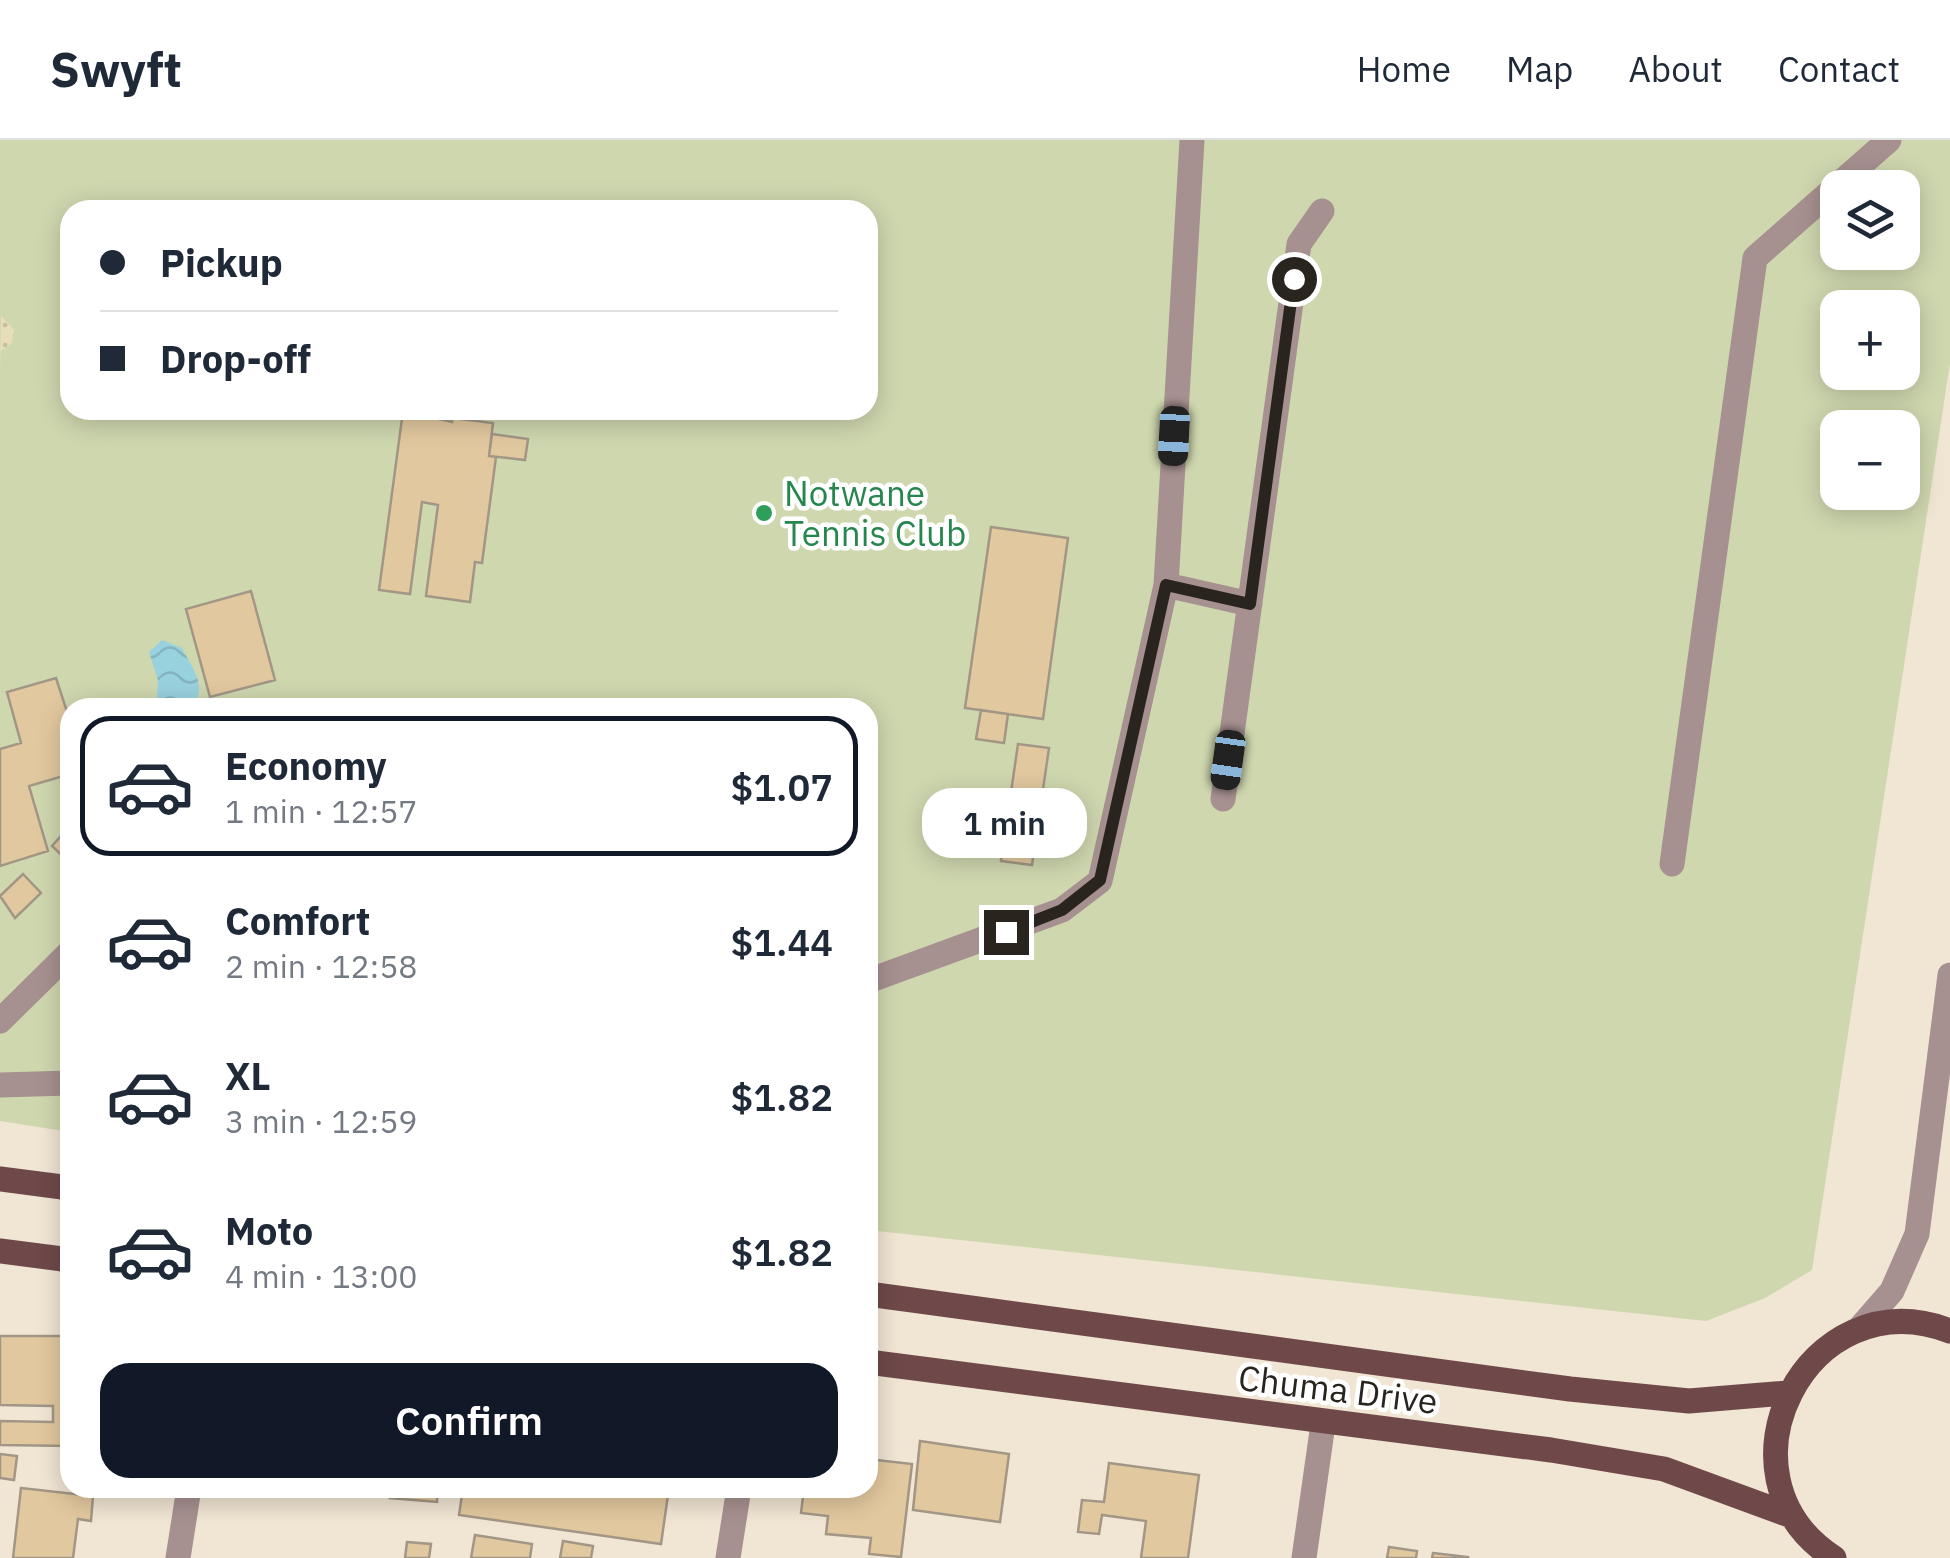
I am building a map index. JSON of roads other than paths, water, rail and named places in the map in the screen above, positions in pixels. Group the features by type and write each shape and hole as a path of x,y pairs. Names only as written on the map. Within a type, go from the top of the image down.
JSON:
{"main road":[{"path":"0,1179 60,1187"},
{"path":"0,1252 60,1259"},
{"name":"Chuma Drive","path":"878,1295 1570,1389 1690,1400 1787,1394"},
{"path":"1825,1555 1792,1516 1777,1476 1776,1434 1787,1394 1817,1354 1859,1329 1895,1321 1932,1324 1950,1331"},
{"name":"Chuma Drive","path":"878,1363 1322,1424 1551,1450 1664,1470 1792,1516"}],"street":[{"path":"878,977 1062,910 1100,880 1166,585 1192,140"},
{"path":"1672,864 1754,258 1889,140"},
{"path":"1223,800 1299,244 1322,211"},
{"path":"1166,585 1250,604"},
{"path":"0,1021 60,968"},
{"path":"1859,1329 1892,1291 1917,1234 1950,976"},
{"path":"0,1085 60,1083"},
{"path":"1304,1558 1322,1424"},
{"path":"178,1558 187,1498"},
{"path":"728,1558 738,1498"}],"water":[{"path":"162,640 182,648 199,685 198,698 158,698 158,680 149,652"}],"place":[{"name":"Notwane Tennis Club","path":"764,513"}]}
